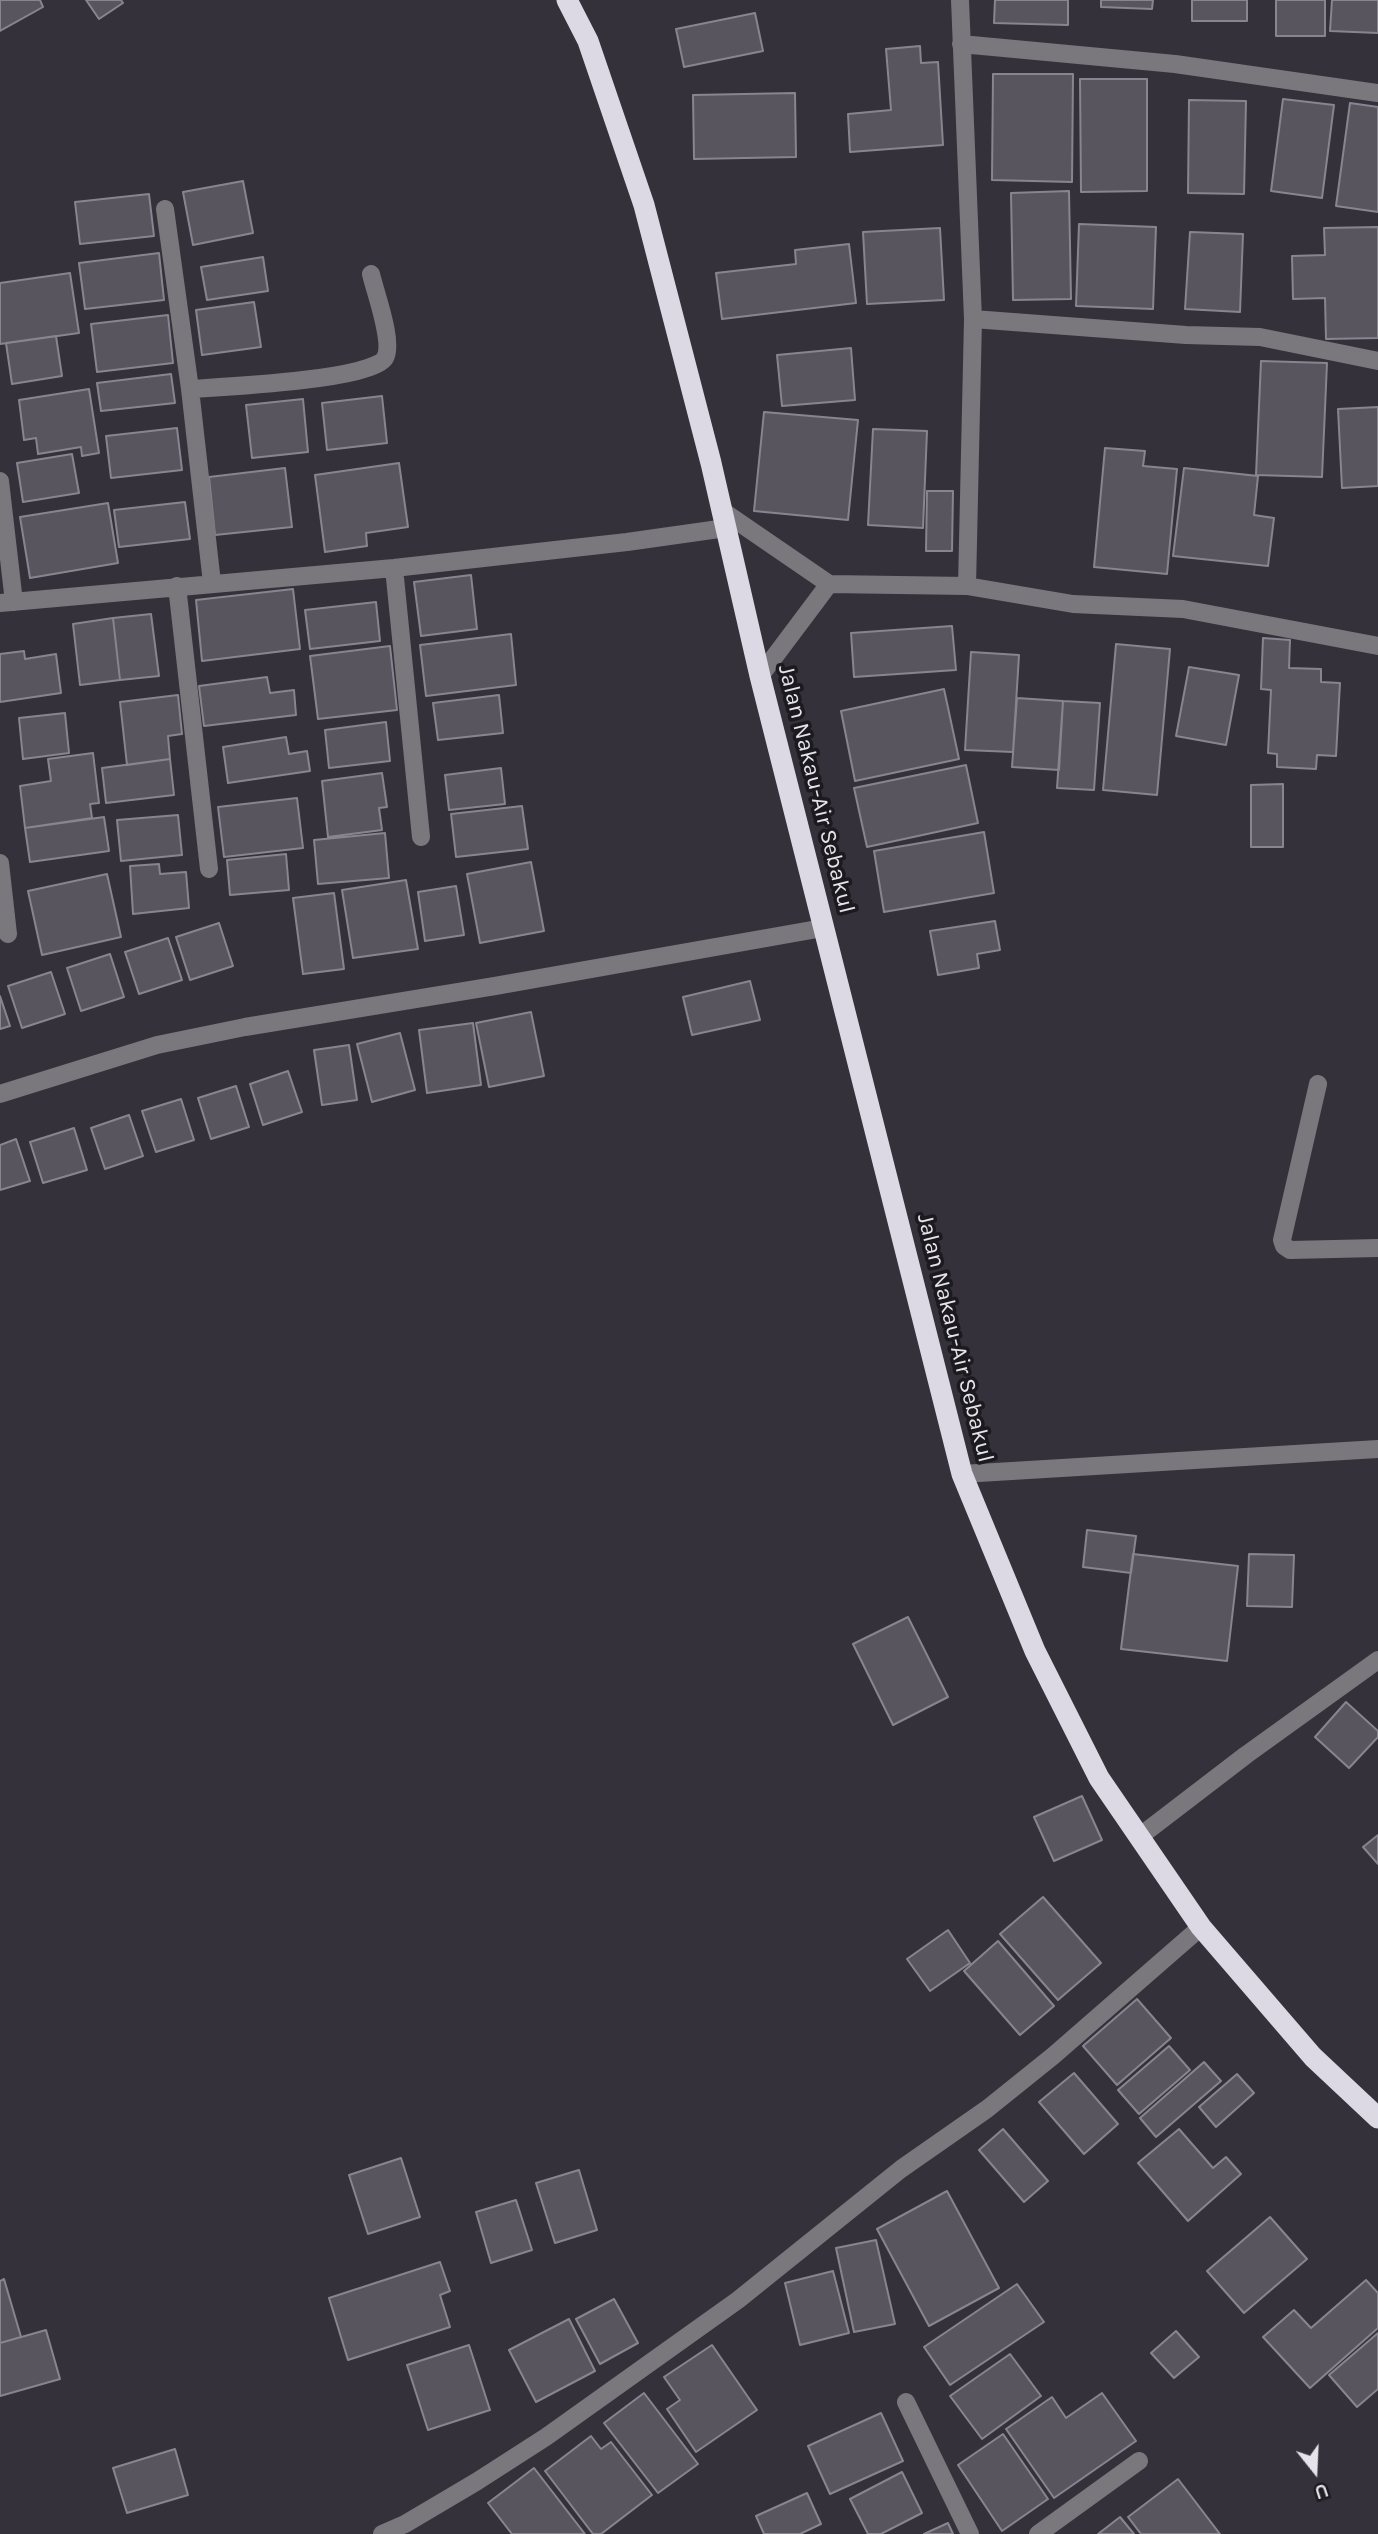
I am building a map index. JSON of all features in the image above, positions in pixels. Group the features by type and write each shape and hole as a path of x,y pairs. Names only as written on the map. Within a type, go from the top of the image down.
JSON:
{"highway":[{"name":"Jalan Nakau-Air Sebakul","path":"567,0 587,41 644,205 711,463 760,676 962,1475 1035,1651 1099,1778 1201,1927 1312,2057 1378,2118"}],"street":[{"path":"960,0 973,318 967,586"},
{"path":"961,44 1175,64 1378,93"},
{"path":"165,209 190,390 212,583"},
{"path":"190,390 347,375 379,364 386,357 388,344 371,274"},
{"path":"973,318 1185,335 1260,337 1378,361"},
{"path":"0,481 7,603 394,568 627,542 723,519 829,584 967,586 1073,604 1183,609 1378,646"},
{"path":"394,568 421,837"},
{"path":"760,676 829,584"},
{"path":"177,586 209,869"},
{"path":"0,863 8,934"},
{"path":"0,1094 157,1045 245,1027 823,928"},
{"path":"1318,1084 1282,1240 1284,1246 1290,1250 1378,1248"},
{"path":"962,1475 1378,1449"},
{"path":"1139,1837 1246,1755 1378,1660"},
{"path":"382,2534 405,2524 547,2437 738,2300 901,2169 987,2109 1053,2056 1201,1927"},
{"path":"906,2402 970,2534"},
{"path":"1038,2534 1139,2461"}],"building":[{"path":"0,0 40,0 43,7 0,31"},
{"path":"86,0 121,0 123,3 99,19"},
{"path":"995,0 1068,0 1068,25 994,23"},
{"path":"1101,0 1153,0 1152,9 1101,7"},
{"path":"1192,0 1247,0 1247,21 1192,21"},
{"path":"1276,0 1325,0 1325,36 1276,36"},
{"path":"1332,0 1378,0 1378,33 1330,31"},
{"path":"755,13 763,51 684,67 676,29"},
{"path":"920,46 921,63 938,62 943,145 850,152 848,114 891,110 886,49"},
{"path":"993,74 1073,74 1072,182 992,180"},
{"path":"1080,79 1147,79 1147,191 1081,192"},
{"path":"795,93 796,157 694,159 693,95"},
{"path":"1283,99 1334,105 1322,198 1271,191"},
{"path":"1189,100 1246,101 1244,194 1188,193"},
{"path":"1350,103 1378,107 1378,212 1336,206"},
{"path":"243,181 253,233 193,245 183,192"},
{"path":"1069,191 1071,299 1013,300 1011,193"},
{"path":"149,194 154,236 80,244 75,202"},
{"path":"1079,224 1156,227 1153,309 1076,306"},
{"path":"1378,227 1378,338 1326,339 1325,298 1293,299 1292,256 1325,255 1324,228"},
{"path":"940,228 944,300 867,304 863,232"},
{"path":"1190,232 1243,234 1240,312 1185,309"},
{"path":"849,244 856,303 722,319 716,273 796,264 795,250"},
{"path":"159,253 164,300 85,309 79,263"},
{"path":"263,257 268,291 207,300 201,267"},
{"path":"70,273 79,333 0,344 0,283"},
{"path":"254,302 261,347 202,355 196,310"},
{"path":"168,315 173,363 97,372 91,324"},
{"path":"56,336 62,376 12,384 6,343"},
{"path":"851,348 855,400 782,406 777,355"},
{"path":"1261,361 1327,363 1322,477 1256,475"},
{"path":"171,374 175,403 101,411 97,383"},
{"path":"89,389 99,453 82,456 81,447 38,454 36,438 24,440 19,400"},
{"path":"382,396 387,443 327,450 322,403"},
{"path":"303,399 308,452 252,458 246,405"},
{"path":"1378,407 1378,486 1342,488 1338,409"},
{"path":"764,412 858,420 848,520 754,511"},
{"path":"177,428 182,470 111,478 106,436"},
{"path":"873,429 927,431 923,528 868,525"},
{"path":"1105,448 1145,451 1143,466 1177,469 1167,574 1094,567"},
{"path":"72,454 79,493 23,502 17,463"},
{"path":"399,463 408,527 366,533 367,546 325,552 315,475"},
{"path":"285,468 292,527 215,535 209,477"},
{"path":"1184,468 1258,476 1254,515 1274,518 1268,566 1173,556"},
{"path":"927,491 953,491 952,551 926,551"},
{"path":"185,502 190,539 119,547 114,510"},
{"path":"108,503 118,563 30,578 20,517"},
{"path":"471,575 477,629 421,636 414,582"},
{"path":"293,589 300,649 202,661 196,600"},
{"path":"376,602 380,641 310,649 305,610"},
{"path":"151,614 159,676 120,680 113,618"},
{"path":"113,618 120,680 80,685 73,624"},
{"path":"952,626 956,670 854,677 851,633"},
{"path":"511,634 516,685 426,696 420,645"},
{"path":"1263,638 1290,640 1289,668 1321,669 1321,682 1340,683 1336,756 1317,755 1316,769 1277,767 1277,754 1268,753 1271,690 1261,689"},
{"path":"1116,644 1170,649 1157,795 1103,790"},
{"path":"390,646 397,710 318,719 310,656"},
{"path":"24,651 25,659 56,654 61,693 0,702 0,654"},
{"path":"971,652 1019,655 1013,752 965,750"},
{"path":"1189,667 1239,675 1226,745 1176,736"},
{"path":"267,677 270,693 294,690 296,715 204,726 199,686"},
{"path":"944,689 959,759 855,781 841,711"},
{"path":"178,695 182,734 168,736 170,759 127,765 120,702"},
{"path":"499,695 503,733 438,740 433,703"},
{"path":"1017,698 1063,701 1059,770 1012,767"},
{"path":"1063,701 1100,703 1094,790 1057,788"},
{"path":"65,713 69,753 23,759 19,718"},
{"path":"386,722 390,761 329,768 325,730"},
{"path":"286,737 289,754 307,751 310,771 228,783 223,747"},
{"path":"93,753 99,803 90,804 92,818 25,828 20,786 51,781 48,759"},
{"path":"170,759 174,795 106,803 102,768"},
{"path":"966,765 978,823 867,847 854,788"},
{"path":"501,768 505,804 449,810 445,775"},
{"path":"382,773 387,807 379,808 382,830 328,837 322,781"},
{"path":"1283,784 1283,847 1251,847 1251,785"},
{"path":"297,798 303,848 224,857 218,807"},
{"path":"522,806 528,849 456,857 451,814"},
{"path":"178,815 182,855 121,861 117,820"},
{"path":"104,817 109,851 30,862 25,828"},
{"path":"984,832 994,893 884,912 874,851"},
{"path":"385,833 389,878 318,884 314,840"},
{"path":"286,854 289,890 230,895 227,860"},
{"path":"531,862 544,931 480,943 467,874"},
{"path":"159,864 160,874 186,872 189,908 133,914 130,866"},
{"path":"107,874 121,937 42,955 28,891"},
{"path":"406,880 418,949 353,958 342,890"},
{"path":"456,886 464,935 425,941 418,892"},
{"path":"334,893 344,969 303,974 293,898"},
{"path":"995,921 1000,950 977,954 979,968 938,975 930,931"},
{"path":"219,923 233,966 190,980 176,937"},
{"path":"168,938 182,980 139,994 125,952"},
{"path":"110,954 124,997 81,1011 67,968"},
{"path":"51,972 65,1014 22,1028 8,986"},
{"path":"750,981 760,1020 692,1035 683,997"},
{"path":"0,996 10,1026 0,1029"},
{"path":"531,1012 544,1076 489,1087 476,1023"},
{"path":"473,1023 481,1085 427,1093 419,1030"},
{"path":"400,1033 415,1090 372,1102 357,1044"},
{"path":"349,1045 357,1100 322,1105 314,1050"},
{"path":"288,1071 302,1112 263,1125 250,1084"},
{"path":"236,1086 249,1127 211,1139 198,1098"},
{"path":"181,1099 194,1140 156,1152 142,1111"},
{"path":"129,1115 143,1156 105,1169 91,1128"},
{"path":"74,1128 87,1170 43,1183 30,1142"},
{"path":"16,1139 30,1181 0,1190 0,1145"},
{"path":"1087,1530 1136,1536 1131,1573 1083,1567"},
{"path":"1133,1554 1238,1566 1227,1661 1121,1649"},
{"path":"1249,1554 1294,1555 1292,1607 1247,1606"},
{"path":"908,1617 948,1697 893,1725 853,1644"},
{"path":"1346,1702 1378,1731 1378,1737 1349,1768 1315,1737"},
{"path":"1082,1796 1102,1840 1054,1861 1034,1817"},
{"path":"1378,1835 1378,1864 1363,1847"},
{"path":"1043,1897 1101,1963 1058,2000 1000,1934"},
{"path":"948,1930 970,1963 930,1991 907,1959"},
{"path":"998,1941 1054,2006 1020,2035 964,1971"},
{"path":"1137,1999 1171,2038 1117,2085 1083,2046"},
{"path":"1169,2046 1190,2070 1139,2114 1118,2090"},
{"path":"1204,2062 1221,2081 1156,2137 1140,2118"},
{"path":"1074,2073 1118,2124 1084,2154 1039,2102"},
{"path":"1237,2074 1254,2093 1216,2127 1199,2107"},
{"path":"1003,2129 1048,2181 1024,2202 979,2150"},
{"path":"1179,2129 1213,2168 1226,2157 1241,2174 1188,2221 1138,2163"},
{"path":"401,2158 420,2217 368,2234 349,2175"},
{"path":"579,2170 597,2230 555,2243 536,2183"},
{"path":"947,2191 999,2288 929,2326 877,2229"},
{"path":"516,2200 532,2250 491,2263 476,2212"},
{"path":"1270,2217 1307,2259 1244,2313 1207,2271"},
{"path":"876,2240 895,2324 854,2332 836,2248"},
{"path":"440,2262 450,2291 440,2295 450,2327 348,2360 329,2298"},
{"path":"833,2271 849,2333 800,2345 785,2283"},
{"path":"4,2279 21,2337 0,2343 0,2281"},
{"path":"1366,2280 1378,2293 1378,2328 1310,2388 1263,2337 1294,2310 1311,2328"},
{"path":"1017,2284 1044,2322 950,2385 924,2347"},
{"path":"614,2299 638,2343 600,2364 576,2319"},
{"path":"569,2319 595,2371 536,2402 509,2350"},
{"path":"46,2330 60,2379 0,2396 0,2343"},
{"path":"1176,2331 1199,2357 1174,2378 1151,2353"},
{"path":"1378,2333 1378,2389 1357,2407 1329,2375"},
{"path":"469,2345 490,2410 428,2430 407,2365"},
{"path":"712,2345 757,2410 696,2452 667,2409 680,2400 664,2377"},
{"path":"1010,2354 1041,2396 982,2439 950,2396"},
{"path":"644,2393 698,2464 658,2493 604,2423"},
{"path":"1102,2393 1136,2441 1054,2498 1006,2429 1052,2397 1066,2418"},
{"path":"881,2413 903,2461 830,2494 808,2446"},
{"path":"1003,2434 1048,2499 1002,2531 958,2465"},
{"path":"591,2436 601,2449 611,2442 652,2495 601,2534 593,2534 545,2471"},
{"path":"175,2449 188,2495 127,2513 113,2468"},
{"path":"534,2468 585,2534 512,2534 488,2503"},
{"path":"902,2472 922,2513 881,2534 868,2534 850,2499"},
{"path":"1178,2479 1220,2534 1141,2534 1128,2517"},
{"path":"807,2493 821,2524 800,2534 764,2534 756,2516"},
{"path":"1120,2517 1134,2534 1098,2534"},
{"path":"948,2523 953,2534 924,2534"}]}
